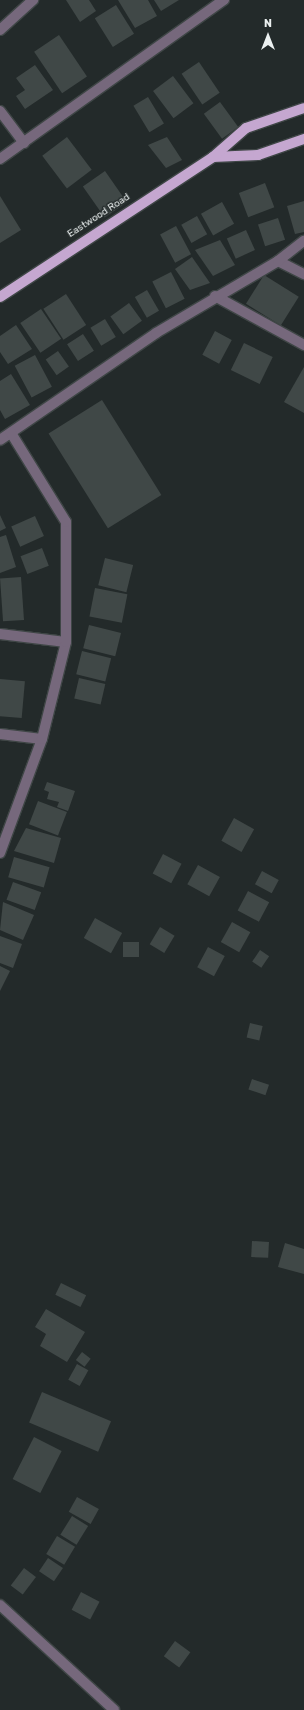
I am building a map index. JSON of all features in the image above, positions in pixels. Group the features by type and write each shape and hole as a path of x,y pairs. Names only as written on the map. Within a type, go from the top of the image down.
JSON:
{"main road":[{"name":"Eastwood Road","path":"0,297 213,157 246,128 304,108"},
{"path":"213,157 258,155 304,139"}],"street":[{"path":"0,30 33,0"},
{"path":"0,158 24,143 224,0"},
{"path":"0,111 24,143"},
{"path":"0,440 215,296 278,261 304,241"},
{"path":"278,261 304,274"},
{"path":"215,296 304,345"},
{"path":"0,853 4,829 42,739 66,642 66,522 11,433"},
{"path":"0,634 66,642"},
{"path":"0,734 42,739"},
{"path":"0,1606 114,1710"}],"building":[{"path":"66,0 89,0 96,11 80,22"},
{"path":"118,0 148,0 157,16 135,28"},
{"path":"154,0 179,0 161,11"},
{"path":"116,5 134,34 113,47 95,18"},
{"path":"59,35 87,76 62,93 34,52"},
{"path":"199,62 220,93 202,104 182,74"},
{"path":"35,65 53,90 25,109 16,96 25,90 16,78"},
{"path":"173,76 193,103 173,118 153,91"},
{"path":"148,97 164,124 149,132 133,106"},
{"path":"220,102 238,127 222,139 204,114"},
{"path":"67,137 92,170 67,188 42,156"},
{"path":"167,137 182,160 166,168 148,145"},
{"path":"105,171 127,202 105,218 83,186"},
{"path":"265,183 274,207 248,217 239,193"},
{"path":"0,196 21,230 0,243"},
{"path":"304,201 304,232 295,234 287,206"},
{"path":"222,202 234,224 213,236 201,214"},
{"path":"197,216 207,234 191,243 181,225"},
{"path":"278,218 285,240 265,246 258,224"},
{"path":"176,226 191,254 175,263 160,234"},
{"path":"246,230 255,250 236,259 227,239"},
{"path":"220,240 235,265 213,276 195,250"},
{"path":"192,257 210,283 190,290 175,269"},
{"path":"171,272 185,299 166,308 152,282"},
{"path":"264,275 299,297 281,326 246,304"},
{"path":"147,290 159,311 147,318 135,297"},
{"path":"66,294 86,325 64,340 43,309"},
{"path":"129,303 142,321 123,334 110,317"},
{"path":"41,309 61,339 40,353 20,323"},
{"path":"105,319 116,337 101,346 90,328"},
{"path":"16,325 32,349 8,364 0,352 0,336"},
{"path":"215,331 232,340 219,364 202,355"},
{"path":"83,334 94,351 78,361 67,344"},
{"path":"244,343 273,357 260,384 231,370"},
{"path":"58,351 69,367 57,375 46,360"},
{"path":"35,355 52,387 32,398 15,366"},
{"path":"304,367 304,413 284,402"},
{"path":"11,374 30,405 5,419 0,410 0,381"},
{"path":"102,400 161,495 108,528 49,433"},
{"path":"0,515 6,528 0,531"},
{"path":"35,516 44,536 20,547 11,527"},
{"path":"6,535 16,567 0,573 0,537"},
{"path":"42,548 49,566 27,574 21,556"},
{"path":"105,558 133,565 126,592 98,585"},
{"path":"21,577 24,620 3,621 0,578"},
{"path":"95,588 127,594 122,623 89,616"},
{"path":"89,625 121,633 115,656 83,648"},
{"path":"82,651 111,658 105,682 76,674"},
{"path":"79,678 105,684 101,705 74,698"},
{"path":"0,679 25,681 22,718 0,716"},
{"path":"47,782 75,791 68,811 57,807 59,802 47,799 49,792 44,790"},
{"path":"38,801 67,812 58,835 29,824"},
{"path":"234,818 254,829 242,852 221,841"},
{"path":"26,828 61,838 54,863 14,851"},
{"path":"163,854 182,864 171,883 153,873"},
{"path":"14,857 50,867 44,887 8,877"},
{"path":"198,865 220,877 209,896 187,884"},
{"path":"262,871 279,880 272,893 255,884"},
{"path":"13,882 41,892 35,910 7,900"},
{"path":"248,891 269,902 259,922 238,910"},
{"path":"3,902 34,915 23,940 0,930"},
{"path":"95,918 122,933 111,953 84,938"},
{"path":"232,922 250,932 239,952 221,942"},
{"path":"160,927 175,936 164,953 150,944"},
{"path":"0,936 22,944 13,968 0,963"},
{"path":"123,942 139,942 139,957 123,957"},
{"path":"208,947 225,956 214,976 197,967"},
{"path":"260,950 269,956 261,968 252,962"},
{"path":"0,966 10,971 0,991"},
{"path":"250,1023 263,1026 259,1041 247,1038"},
{"path":"252,1079 269,1085 265,1095 248,1089"},
{"path":"252,1241 269,1242 268,1258 251,1257"},
{"path":"285,1243 304,1249 304,1274 278,1267"},
{"path":"61,1283 86,1295 80,1307 55,1295"},
{"path":"46,1309 85,1332 67,1362 40,1346 46,1334 35,1327"},
{"path":"82,1352 91,1359 85,1367 76,1360"},
{"path":"77,1364 88,1370 80,1386 68,1380"},
{"path":"42,1392 111,1421 98,1452 29,1422"},
{"path":"34,1437 62,1451 40,1493 13,1479"},
{"path":"77,1497 99,1509 91,1524 69,1512"},
{"path":"72,1516 88,1526 76,1545 60,1535"},
{"path":"57,1536 75,1547 64,1565 46,1554"},
{"path":"48,1558 63,1568 54,1581 39,1571"},
{"path":"24,1568 36,1577 23,1595 11,1586"},
{"path":"81,1592 100,1602 90,1620 72,1610"},
{"path":"175,1641 190,1652 179,1668 164,1656"}]}
